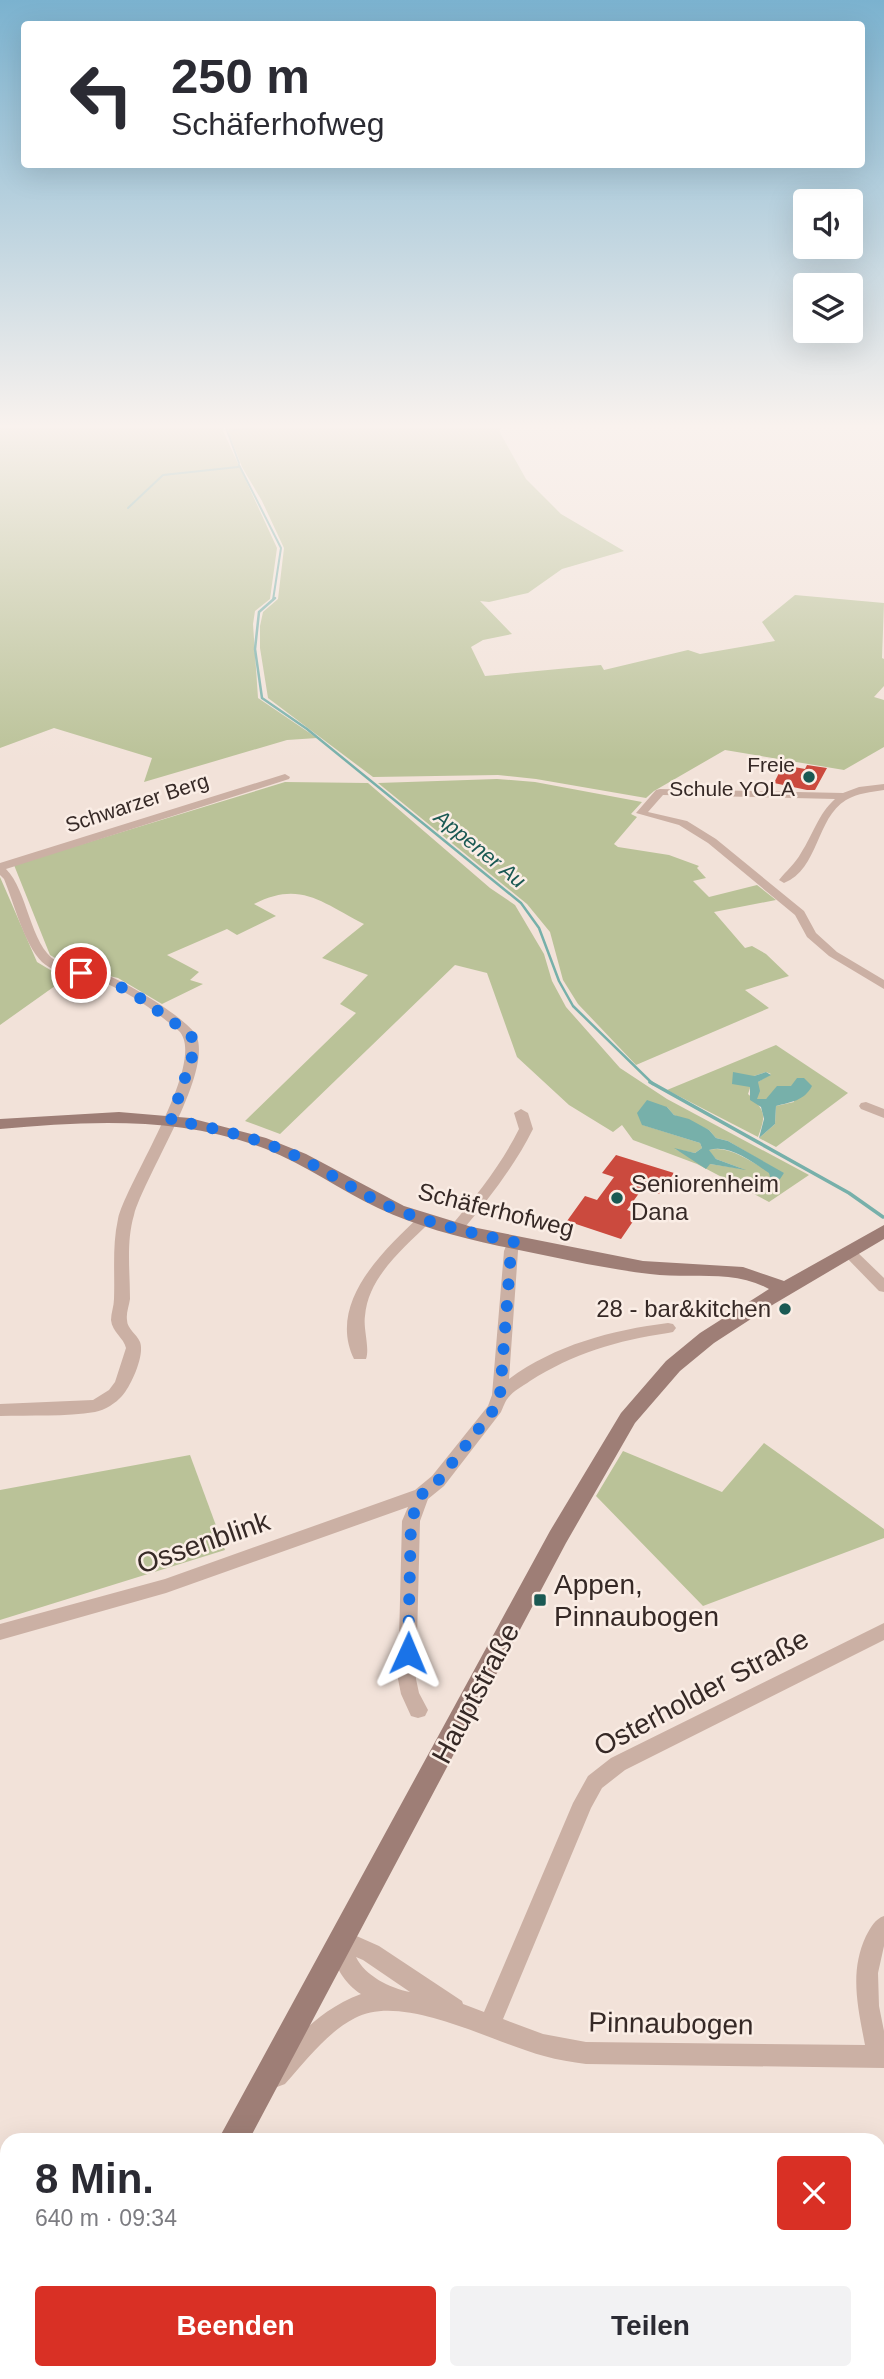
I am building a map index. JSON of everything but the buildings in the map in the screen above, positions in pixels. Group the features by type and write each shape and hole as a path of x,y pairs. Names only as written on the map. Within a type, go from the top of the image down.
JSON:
{"main road":[{"name":"Schäferhofweg","path":"0,1124 88,1117 171,1120 215,1128 282,1150 372,1198 424,1220 514,1242 649,1268 724,1271 775,1294"},
{"name":"Hauptstraße","path":"237,2133 609,1446 635,1409 673,1366 729,1322 884,1231"}],"street":[{"name":"Schwarzer Berg","path":"0,868 285,777"},
{"path":"784,880 799,868 831,805 841,796 854,791 884,787"},
{"path":"841,796 660,792 641,813 683,823 712,841 800,913 811,935 833,954 884,985"},
{"path":"0,868 9,877 44,958 57,967 105,979 129,990 191,1035 195,1048 171,1120 156,1145 126,1215 120,1271 122,1304 118,1319 134,1349 125,1383 109,1401 95,1406 0,1410"},
{"path":"866,1106 884,1114"},
{"path":"456,1229 508,1164 527,1129 521,1113"},
{"path":"360,1355 356,1341 357,1310 367,1283 384,1258 424,1220"},
{"name":"Ossenblink","path":"0,1632 166,1586 421,1495 438,1481 487,1421 500,1395 511,1251 514,1242"},
{"path":"849,1252 884,1287"},
{"path":"500,1395 528,1372 559,1356 614,1339 667,1328"},
{"name":"Ossenblink","path":"418,1710 410,1694 407,1679 411,1521 421,1495"},
{"name":"Osterholder Straße","path":"489,2025 583,1803 600,1777 618,1765 884,1631"},
{"path":"881,2057 866,1995 866,1979 872,1944 884,1926"},
{"name":"Pinnaubogen","path":"343,1940 345,1957 352,1973 365,1984 396,2000 462,2015 543,2045 586,2053 881,2057"},
{"name":"Pinnaubogen","path":"343,1940 371,1954 462,2015"},
{"name":"Pinnaubogen","path":"253,2103 321,2029 343,2012 363,2003 396,2000"}],"green space":[{"path":"0,539 273,539 277,548 270,599 255,611 253,624 258,698 317,738 287,740 144,782 152,758 54,728 0,748"},
{"path":"280,539 604,539 624,551 562,569 528,593 489,602 480,601 512,634 483,640 471,647 485,676 601,665 604,670 688,650 700,654 775,641 762,622 795,595 884,603 884,686 874,697 884,700 884,747 844,770 725,750 646,798 498,775 373,777 268,698 260,648 260,626 263,612 278,599 284,548"},
{"path":"497,779 535,782 642,802 631,814 637,817 614,844 618,847 669,855 699,866 697,868 706,878 693,881 709,897 757,885 776,900 714,912 745,948 752,946 766,954 789,976 745,990 769,1008 636,1065 578,1004 563,980 550,932 527,904 378,783"},
{"path":"285,782 368,783 490,888 515,905 544,954 552,981 566,1007 620,1068 667,1099 809,1175 769,1202 697,1164 633,1140 622,1125 613,1132 569,1105 517,1057 487,973 455,965 280,1134 245,1121 356,1013 340,1004 368,975 322,958 364,924 311,897 285,894 270,897 254,904 276,916 237,935 227,929 167,955 199,972 190,980 203,984 162,1004 118,978 71,967 50,955 14,865","holes":["667,1107 674,1115 709,1130 716,1138 728,1141 784,1174 718,1149 708,1150 716,1159 743,1169 710,1164 675,1149 695,1153 702,1148 700,1143 643,1125"]},
{"path":"0,877 37,962 52,971 69,976 0,1025"},
{"path":"776,1045 848,1093 776,1147 759,1138 775,1124 776,1106 794,1102 791,1086 766,1099 756,1099 758,1082 771,1074 766,1072 754,1076 748,1094 763,1114 758,1137 667,1090"},
{"path":"764,1443 884,1529 884,1538 703,1606 596,1496 623,1451 722,1492"},
{"path":"190,1455 225,1550 0,1620 0,1490"}],"water":[{"path":"733,1072 754,1076 766,1072 771,1075 758,1082 760,1091 757,1099 766,1099 777,1086 791,1086 797,1078 804,1078 812,1086 801,1098 776,1106 775,1124 759,1138 764,1119 761,1107 750,1100 750,1087 732,1084"},
{"path":"647,1100 667,1107 674,1115 689,1119 709,1130 716,1138 728,1141 784,1173 780,1179 771,1180 769,1173 748,1159 717,1149 709,1150 716,1159 746,1170 710,1164 706,1169 674,1148 695,1153 702,1148 700,1143 642,1125 637,1113"}],"waterway":[{"name":"Appener Au","path":"273,600 281,548 276,539"},
{"name":"Appener Au","path":"273,600 259,612 255,649 262,698 307,729 521,903 539,928 559,981 573,1006 652,1083"},
{"name":"Appener Au","path":"652,1083 849,1193 883,1217"}],"place":[{"name":"Freie Schule YOLA","path":"809,777"},
{"name":"Seniorenheim Dana","path":"617,1198"},
{"name":"28 - bar&kitchen","path":"785,1309"},
{"name":"Appen, Pinnaubogen","path":"540,1600"}],"route":[{"path":"81,973 105,979 129,990 191,1035 195,1048 179,1103 171,1120 215,1128 263,1142 398,1210 456,1229 514,1242 511,1251 500,1395 487,1421 438,1481 421,1495 411,1521 408,1653"}]}
